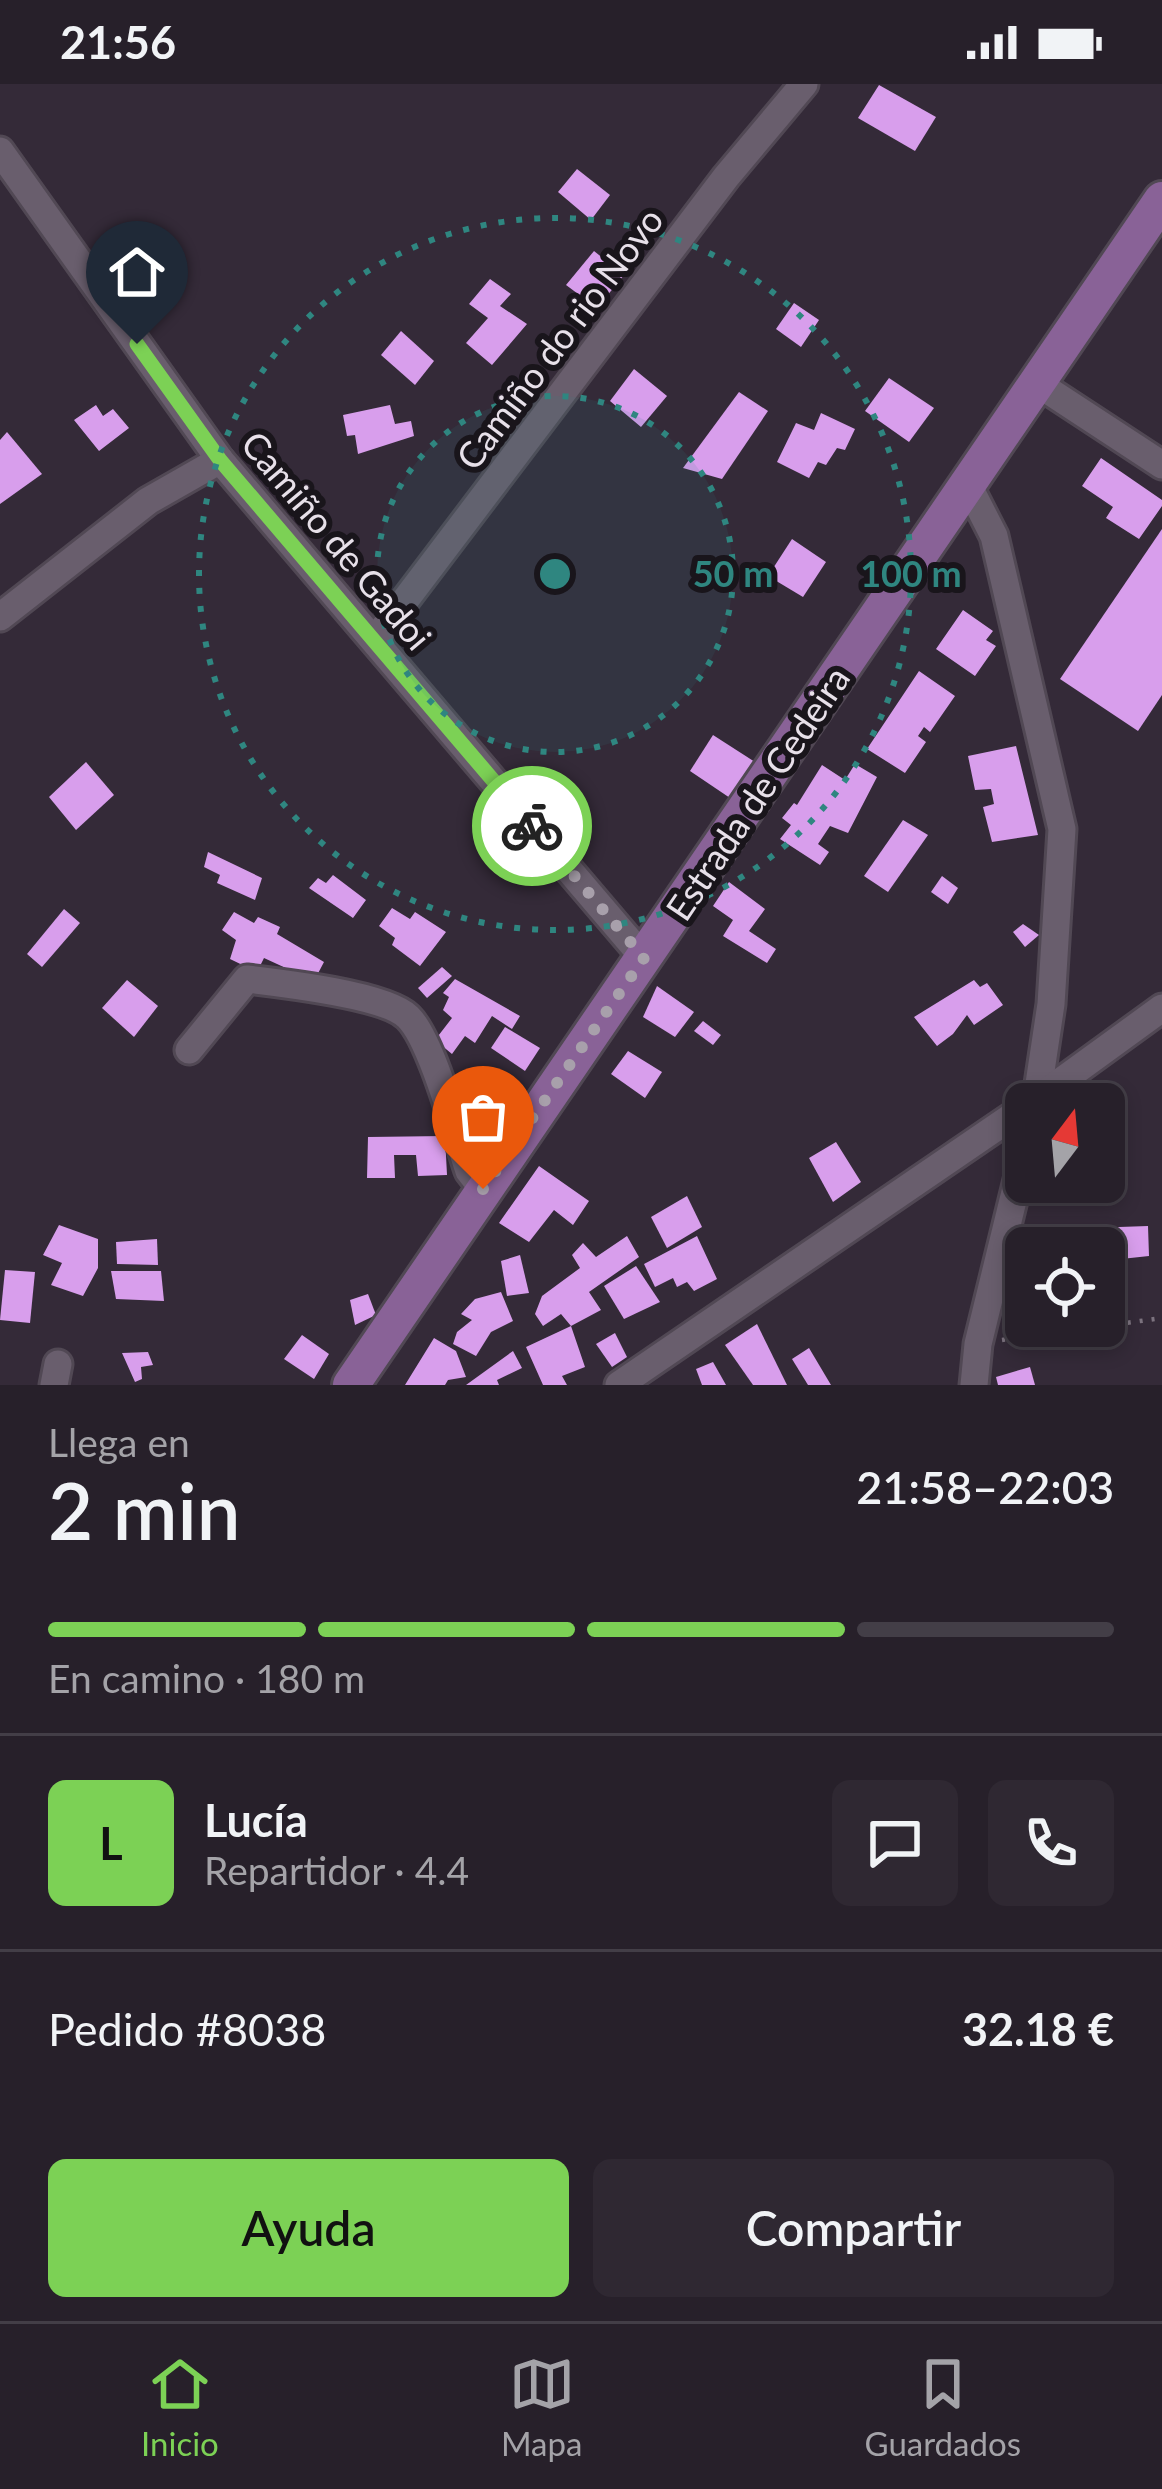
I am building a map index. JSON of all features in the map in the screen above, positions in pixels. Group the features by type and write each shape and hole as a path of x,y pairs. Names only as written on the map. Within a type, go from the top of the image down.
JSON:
{"main road":[{"name":"Estrada de Cedeira","path":"351,1385 1162,200"}],"street":[{"name":"Camiño do rio Novo","path":"375,640 726,177 804,84"},
{"name":"Camiño de Gadoi","path":"0,151 220,460 644,958"},
{"path":"1037,383 1162,465"},
{"path":"0,617 148,500 220,460"},
{"path":"968,484 994,536 1062,829 1051,1004 1036,1083"},
{"path":"189,1050 247,979 292,984 406,1013 423,1035 470,1172 483,1189"},
{"path":"1059,1083 1162,1007"},
{"path":"619,1385 1005,1121"},
{"path":"974,1385 978,1344 1012,1203"}],"path":[{"path":"1125,1323 1162,1318"},
{"path":"978,1344 1005,1340"}],"building":[{"path":"879,85 936,117 915,151 858,118"},
{"path":"577,169 610,195 591,220 558,192"},
{"path":"594,251 624,275 597,308 566,285"},
{"path":"490,279 511,294 500,306 527,324 492,365 466,343 488,318 469,304"},
{"path":"794,303 819,320 801,347 776,329"},
{"path":"401,331 434,361 415,385 381,355"},
{"path":"634,369 667,396 641,427 610,401"},
{"path":"889,378 934,408 909,442 865,411"},
{"path":"739,392 768,411 722,479 683,468"},
{"path":"96,405 103,416 113,409 129,428 99,451 74,420"},
{"path":"390,405 395,424 411,421 414,436 358,454 355,435 347,436 343,415"},
{"path":"821,413 855,429 845,450 837,448 826,465 818,462 809,478 777,462 796,423 814,430"},
{"path":"7,432 42,474 0,504 0,440"},
{"path":"1101,458 1162,500 1139,539 1106,518 1113,507 1082,486"},
{"path":"1162,529 1162,695 1138,731 1060,679"},
{"path":"792,539 826,562 803,597 768,576"},
{"path":"963,610 993,631 986,640 996,646 975,676 936,649"},
{"path":"919,671 955,696 930,732 924,727 918,736 926,742 905,773 867,749"},
{"path":"713,735 755,762 733,800 690,771"},
{"path":"1016,746 1038,835 992,842 983,807 994,804 991,789 975,790 968,756"},
{"path":"86,762 114,795 76,830 49,797"},
{"path":"855,764 877,777 848,833 830,826 818,844 829,852 820,865 780,839 791,825 782,818 797,805 822,765 845,780"},
{"path":"903,820 928,835 888,892 864,876"},
{"path":"208,852 262,878 255,900 217,883 220,875 204,867"},
{"path":"333,875 366,900 353,918 309,888 318,878 326,883"},
{"path":"942,876 958,888 948,904 931,892"},
{"path":"729,882 765,909 749,931 776,949 767,963 723,936 733,920 713,906"},
{"path":"392,908 410,919 415,912 446,932 420,966 392,945 395,938 379,926"},
{"path":"64,909 80,923 42,967 27,954"},
{"path":"234,912 254,923 258,917 280,927 277,934 324,962 314,981 264,958 257,972 230,959 236,940 222,930"},
{"path":"1023,924 1039,935 1025,947 1013,932"},
{"path":"442,967 452,976 427,998 418,988"},
{"path":"455,979 520,1016 512,1029 492,1016 475,1043 465,1036 452,1054 435,1040 452,1018 443,1010 449,997 443,993"},
{"path":"127,980 158,1006 134,1037 102,1008"},
{"path":"974,980 980,987 987,983 1003,1005 974,1025 967,1015 937,1046 914,1017"},
{"path":"657,986 694,1012 675,1037 643,1017"},
{"path":"703,1021 721,1035 713,1045 694,1031"},
{"path":"505,1027 540,1048 525,1071 491,1048"},
{"path":"628,1051 662,1072 645,1098 611,1074"},
{"path":"445,1136 447,1175 418,1176 416,1155 394,1155 395,1178 367,1178 368,1137"},
{"path":"836,1142 861,1182 833,1202 809,1158"},
{"path":"539,1166 589,1201 573,1225 554,1210 529,1242 499,1223"},
{"path":"687,1196 702,1227 667,1248 651,1217"},
{"path":"59,1225 98,1239 98,1268 83,1296 51,1285 62,1263 43,1255"},
{"path":"1148,1226 1149,1256 1125,1259 1125,1227 1119,1227"},
{"path":"627,1236 639,1257 589,1292 601,1310 571,1326 561,1314 543,1326 535,1314 542,1296 580,1268 572,1255 583,1243 596,1257"},
{"path":"697,1236 717,1279 694,1291 687,1282 677,1287 673,1278 655,1287 644,1264"},
{"path":"157,1239 158,1265 117,1264 116,1242"},
{"path":"520,1255 529,1293 507,1296 501,1261"},
{"path":"636,1266 660,1302 624,1319 604,1286"},
{"path":"5,1270 35,1272 30,1323 0,1320"},
{"path":"111,1271 161,1271 164,1301 116,1299"},
{"path":"501,1292 513,1321 491,1332 476,1356 453,1344 457,1332 472,1320 461,1314 475,1299"},
{"path":"368,1294 376,1315 355,1325 350,1300"},
{"path":"757,1324 787,1385 753,1385 725,1345"},
{"path":"571,1326 585,1367 562,1376 567,1385 543,1385 526,1347"},
{"path":"615,1333 627,1357 612,1367 596,1344"},
{"path":"302,1335 329,1354 314,1379 284,1359"},
{"path":"434,1338 456,1351 466,1377 448,1380 445,1385 405,1385"},
{"path":"809,1348 831,1385 808,1385 792,1359"},
{"path":"513,1351 522,1368 497,1380 499,1385 466,1385"},
{"path":"148,1352 153,1365 141,1367 142,1379 135,1382 122,1353"},
{"path":"713,1362 726,1385 702,1385 696,1369"},
{"path":"1030,1367 1035,1385 998,1385 996,1377"}],"way so far":[{"path":"483,1189 644,958 532,826"}],"route":[{"path":"137,344 220,460 532,826"}]}
